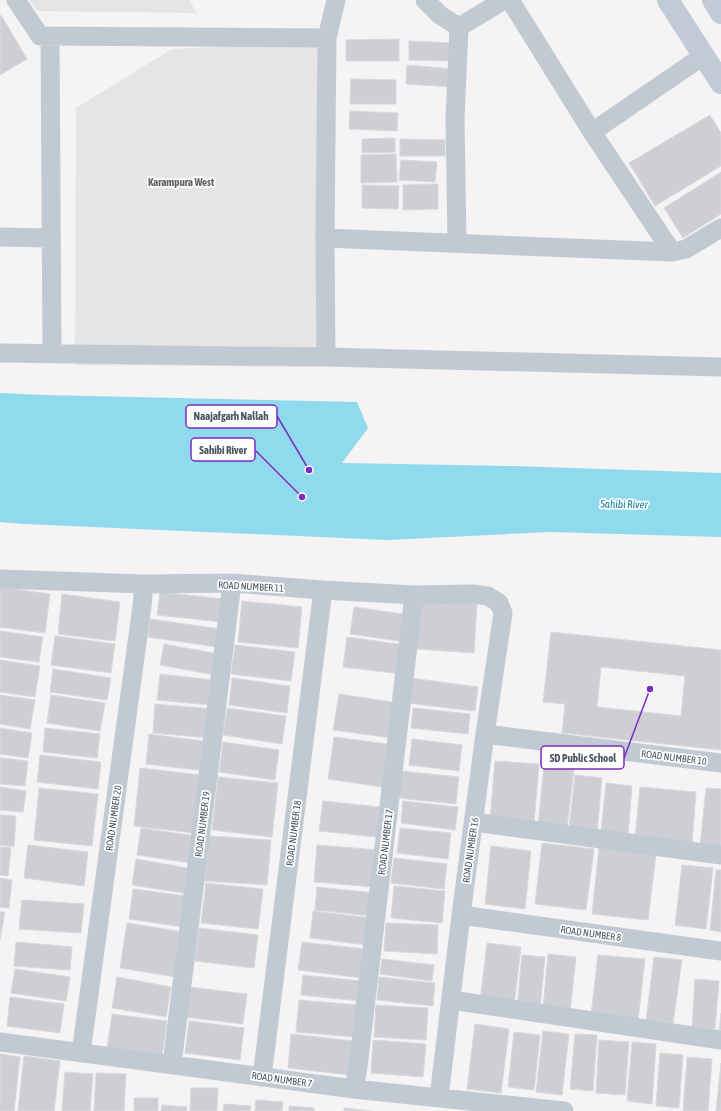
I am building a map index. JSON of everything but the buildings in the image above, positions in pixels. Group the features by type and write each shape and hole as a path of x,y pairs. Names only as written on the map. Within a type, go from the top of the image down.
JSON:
{"main road":[{"path":"668,0 721,83"},
{"path":"713,0 721,12"}],"street":[{"path":"16,0 40,36 328,38"},
{"path":"326,357 325,238 328,38 336,0"},
{"path":"425,0 440,15 459,28"},
{"path":"459,28 504,0"},
{"path":"510,0 592,132 672,252"},
{"path":"457,243 455,119 459,28"},
{"path":"50,36 52,353"},
{"path":"592,132 703,56"},
{"path":"325,238 672,252 686,248 721,228"},
{"path":"0,237 51,238"},
{"path":"0,353 326,357 721,367"},
{"name":"ROAD NUMBER 11","path":"0,579 144,584 232,583 414,595 473,594 488,596 499,603"},
{"name":"ROAD NUMBER 19","path":"172,1064 232,583"},
{"name":"ROAD NUMBER 20","path":"81,1053 144,584"},
{"name":"ROAD NUMBER 18","path":"262,1077 323,590"},
{"name":"ROAD NUMBER 17","path":"354,1089 359,1059 414,595"},
{"name":"ROAD NUMBER 16","path":"439,1097 461,915 503,613 499,603"},
{"name":"ROAD NUMBER 10","path":"485,734 721,763"},
{"path":"474,822 721,855"},
{"name":"ROAD NUMBER 8","path":"461,915 721,951"},
{"path":"451,1000 721,1040"},
{"name":"ROAD NUMBER 7","path":"0,1042 354,1089 564,1111"}],"shaded area":[{"path":"29,0 189,0 197,13 37,11"},
{"path":"317,42 317,367 75,365 76,108 172,49"}],"water":[{"path":"0,393 357,402 368,428 342,463 515,466 721,473 721,537 549,532 387,540 0,522"}],"place":[{"name":"Naajafgarh Nallah","path":"309,470"},
{"name":"Sahibi River","path":"302,497"},
{"name":"SD Public School","path":"650,689"}],"district":[{"name":"Karampura West","path":"181,182"}]}
